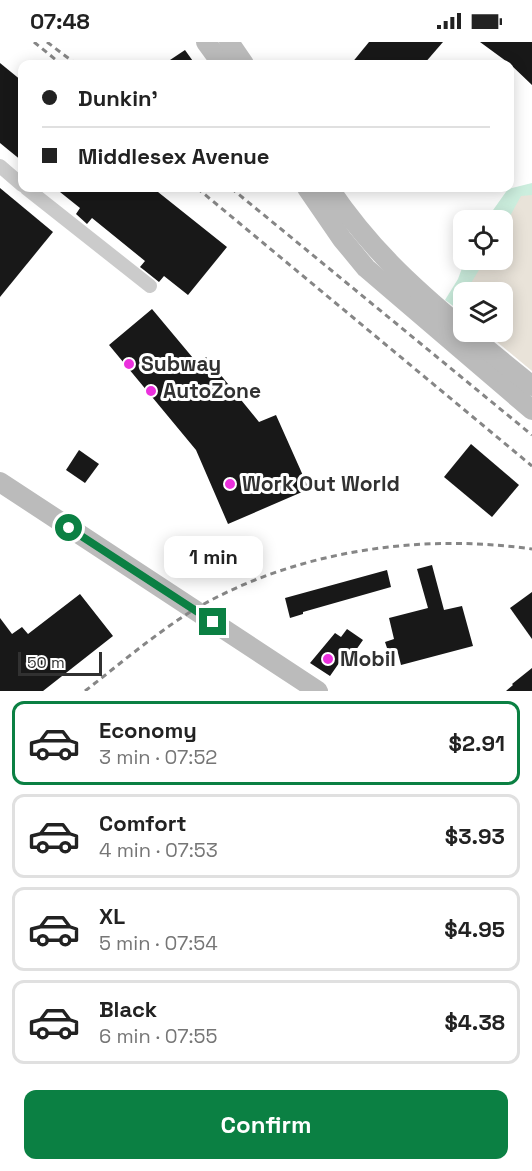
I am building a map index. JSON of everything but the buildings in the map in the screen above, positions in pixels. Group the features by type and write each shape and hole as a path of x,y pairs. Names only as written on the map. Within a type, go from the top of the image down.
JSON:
{"main road":[{"path":"206,42 219,60"},
{"path":"229,42 241,60"},
{"path":"310,192 342,239 366,268 453,327"},
{"path":"332,192 356,228 379,255 453,327"},
{"path":"467,342 532,410"},
{"path":"473,342 532,386"},
{"path":"0,482 318,691"}],"street":[{"path":"0,166 18,181"},
{"path":"32,192 150,286"}],"shaded area":[{"path":"532,183 532,195 521,196 513,211 493,210 506,192 514,192 514,188"},
{"path":"523,189 532,193 532,371 497,342 513,342 513,282 468,282 475,270 513,270 513,210 511,210"},
{"path":"461,270 479,270 472,282 456,282"},
{"path":"453,287 453,306 445,300"}],"railway":[{"path":"34,42 56,60"},
{"path":"47,42 71,60"},
{"path":"202,192 532,466"},
{"path":"236,192 532,435"},
{"path":"85,691 153,638 195,609 234,589 274,573 316,560 359,551 402,546 446,543 532,549"}],"place":[{"name":"Subway","path":"129,364"},
{"name":"AutoZone","path":"151,391"},
{"name":"Work Out World","path":"230,484"},
{"name":"Mobil","path":"328,659"}],"route":[{"path":"69,528 213,622"}]}
